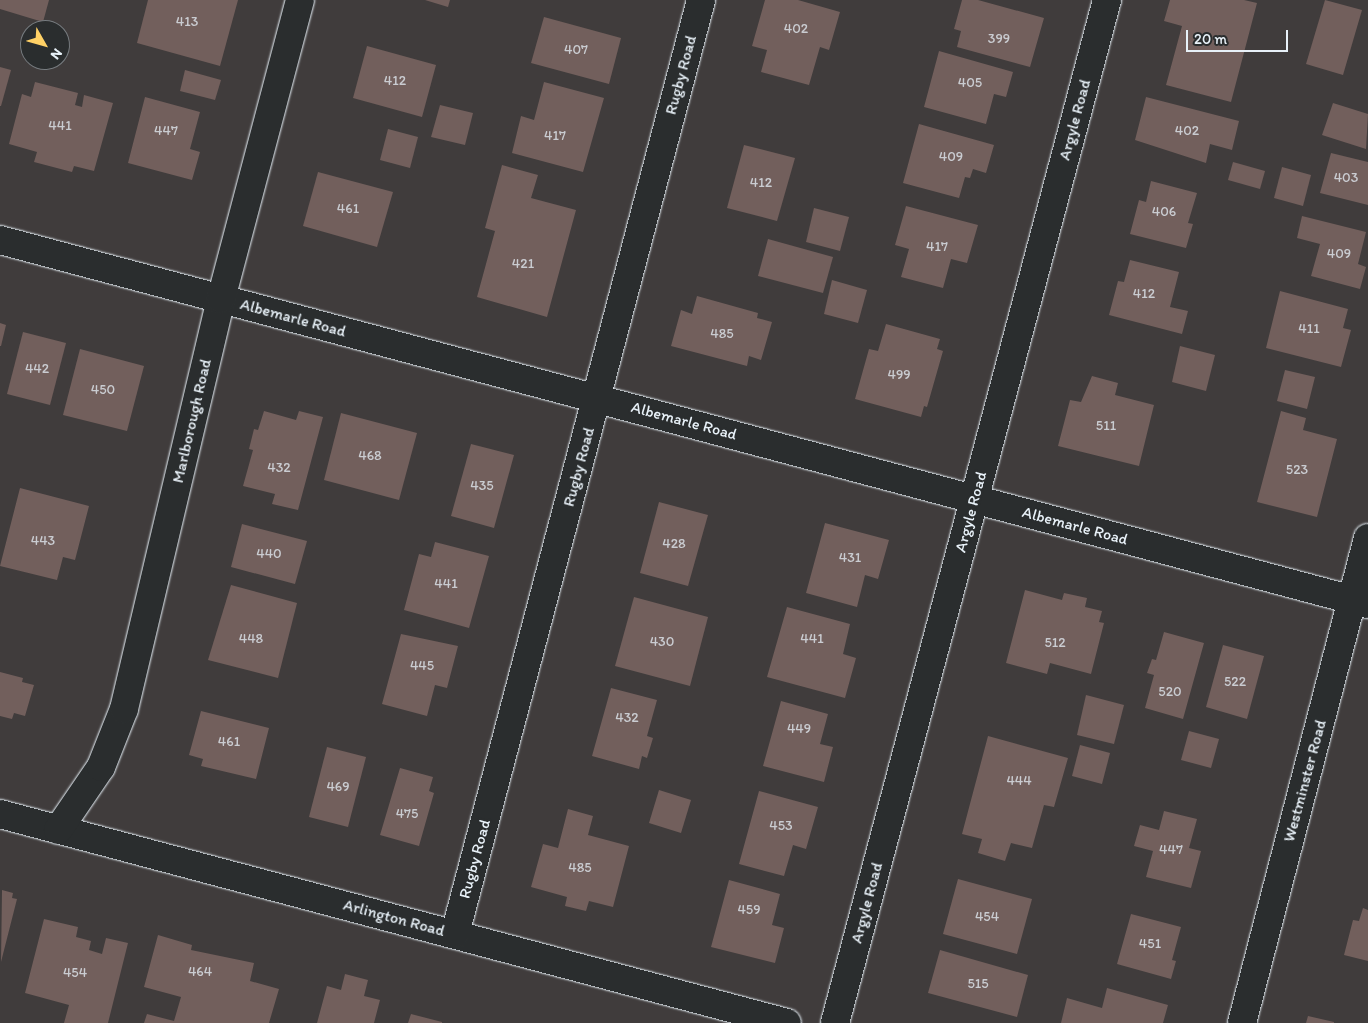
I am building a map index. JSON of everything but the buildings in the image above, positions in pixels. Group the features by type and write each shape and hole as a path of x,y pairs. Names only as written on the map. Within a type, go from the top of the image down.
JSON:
{"street":[{"name":"Marlborough Road","path":"58,830 101,768 124,709 220,299 300,0"},
{"name":"Rugby Road","path":"455,934 701,0"},
{"name":"Argyle Road","path":"835,1023 1107,0"},
{"name":"Albemarle Road","path":"0,240 1360,602"},
{"name":"Westminster Road","path":"1242,1023 1360,602 1368,538"},
{"name":"Arlington Road","path":"0,814 788,1023"}]}
